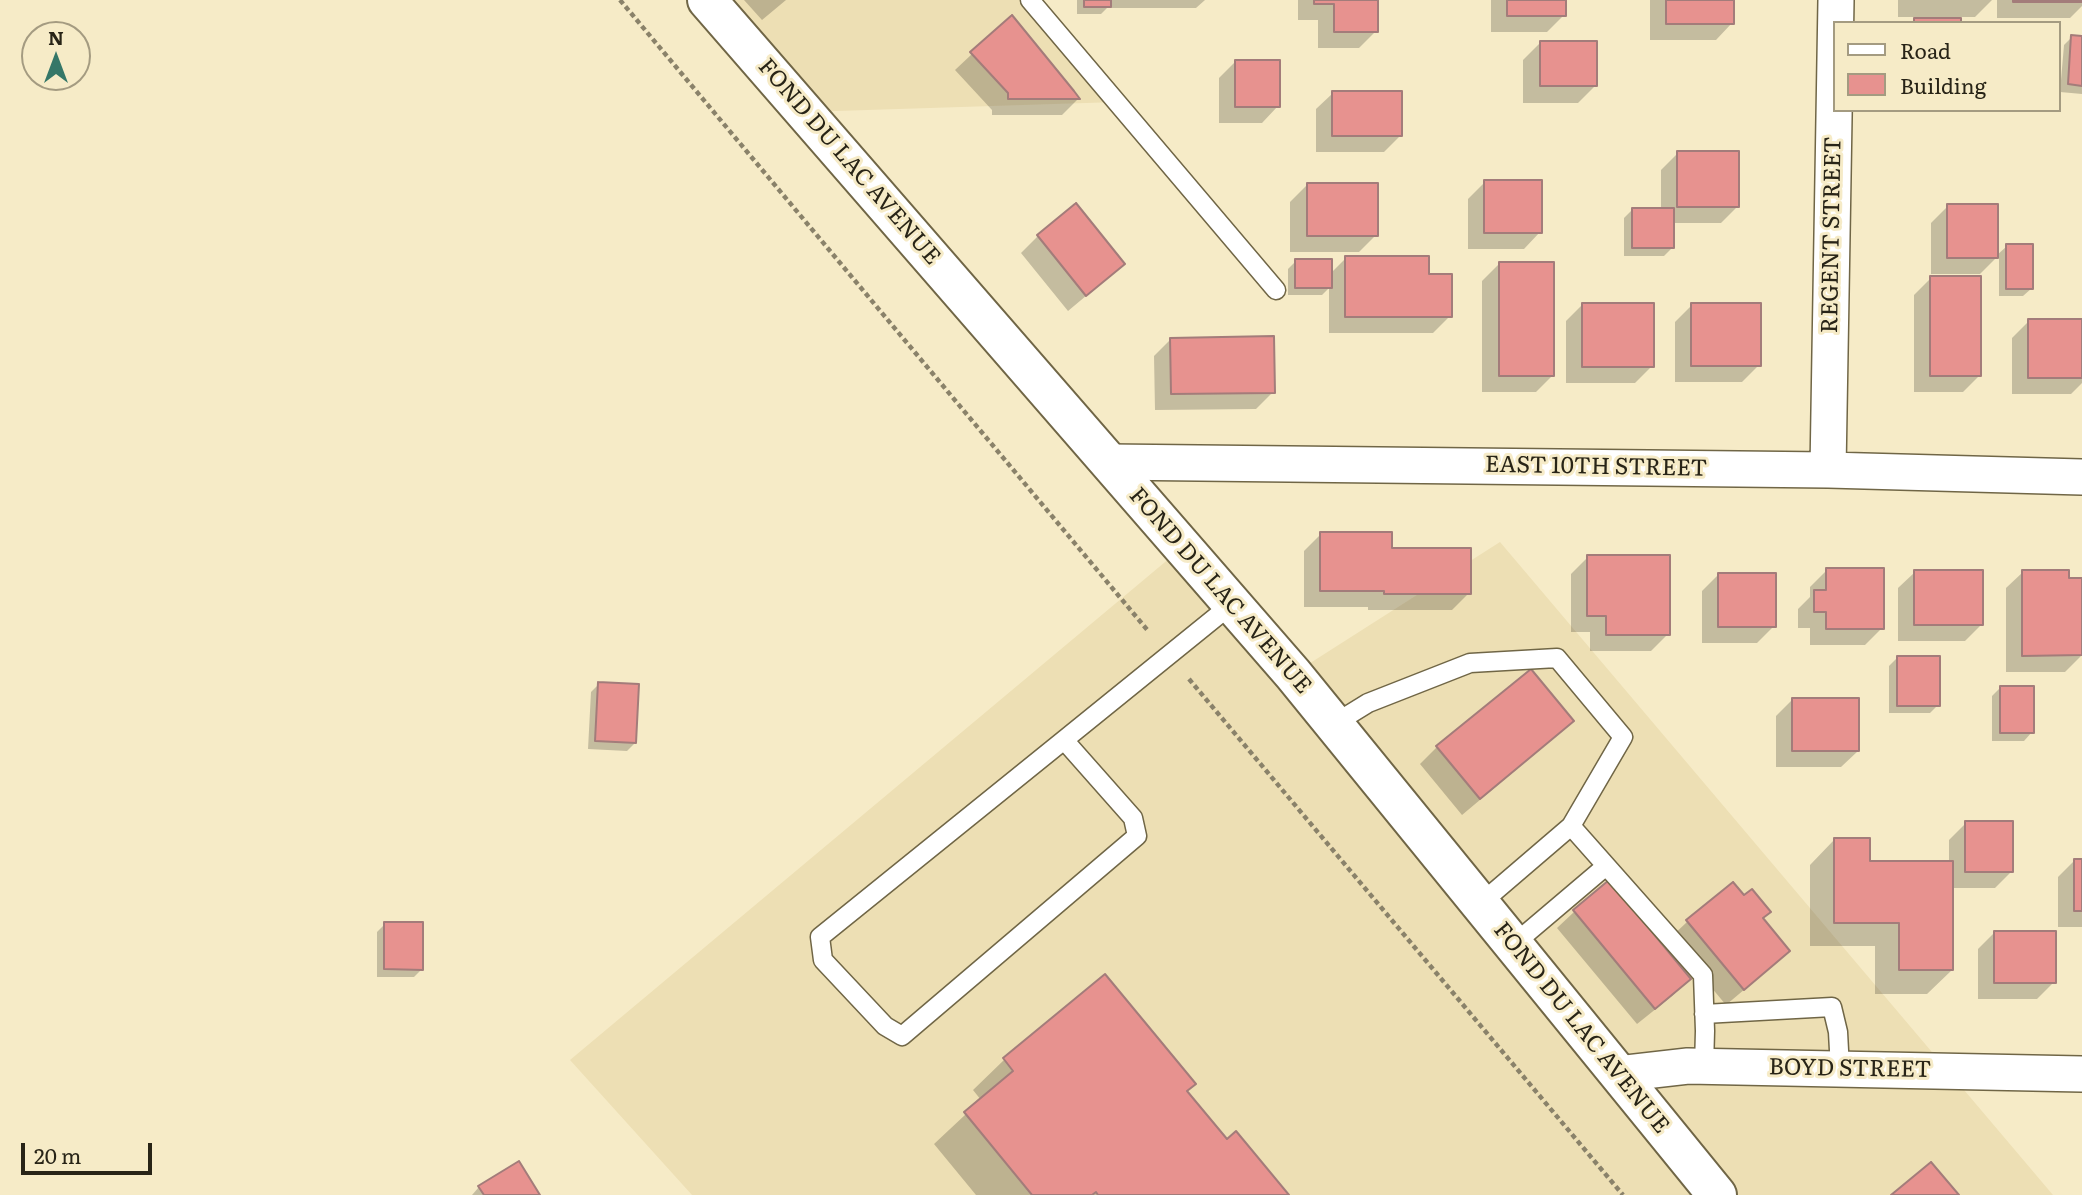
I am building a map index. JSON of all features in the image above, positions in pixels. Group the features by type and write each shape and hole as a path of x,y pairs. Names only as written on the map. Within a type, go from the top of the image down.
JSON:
{"main road":[{"name":"FOND DU LAC AVENUE","path":"707,0 1334,724 1717,1195"}],"street":[{"name":"REGENT STREET","path":"1836,0 1836,21"},
{"name":"REGENT STREET","path":"1828,470 1834,112"},
{"name":"EAST 10TH STREET","path":"1109,462 1828,470 2082,477"},
{"name":"BOYD STREET","path":"1618,1073 1688,1066 2082,1074"}],"lane":[{"path":"1030,0 1276,290"},
{"path":"1063,740 1133,818 1137,836 902,1036 885,1026 823,960 820,937 1063,740 1169,656 1232,604"},
{"path":"1334,724 1368,703 1470,663 1558,658 1623,737 1571,826 1480,904"},
{"path":"1571,826 1703,975 1704,1067"},
{"path":"1514,944 1606,866"},
{"path":"1704,1014 1832,1007 1838,1032 1840,1069"}],"path":[{"path":"620,0 1623,1195"}],"shaded area":[{"path":"707,0 1030,0 1117,102 805,112"},
{"path":"1500,542 2053,1195 692,1195 570,1060 1183,547 1293,674"}],"building":[{"path":"1084,0 1111,0 1111,7 1084,7"},
{"path":"1314,0 1378,0 1378,32 1334,32 1334,4 1314,4"},
{"path":"1507,0 1566,0 1566,16 1507,16"},
{"path":"1666,0 1734,0 1734,24 1666,24"},
{"path":"2082,0 2082,2 2013,2"},
{"path":"1012,15 1080,99 1008,99 1008,93 970,52"},
{"path":"1914,18 1961,18 1961,21 1914,21"},
{"path":"2071,35 2082,36 2082,86 2068,84"},
{"path":"1540,41 1597,41 1597,86 1540,86"},
{"path":"1235,60 1280,60 1280,107 1235,107"},
{"path":"1332,91 1402,91 1402,136 1332,136"},
{"path":"1677,151 1739,151 1739,207 1677,207"},
{"path":"1484,180 1542,180 1542,233 1484,233"},
{"path":"1307,183 1378,183 1378,236 1307,236"},
{"path":"1076,203 1125,264 1086,296 1037,235"},
{"path":"1947,204 1998,204 1998,258 1947,258"},
{"path":"1632,208 1674,208 1674,248 1632,248"},
{"path":"2006,244 2033,244 2033,289 2006,289"},
{"path":"1345,256 1429,256 1429,274 1452,274 1452,317 1345,317"},
{"path":"1295,259 1332,259 1332,288 1295,288"},
{"path":"1499,262 1554,262 1554,376 1499,376"},
{"path":"1930,276 1981,276 1981,376 1930,376"},
{"path":"1582,303 1654,303 1654,367 1582,367"},
{"path":"1691,303 1761,303 1761,366 1691,366"},
{"path":"2028,319 2082,319 2082,378 2028,378"},
{"path":"1274,336 1275,393 1171,394 1170,338"},
{"path":"1320,532 1392,532 1392,548 1471,548 1471,594 1320,591"},
{"path":"1587,555 1670,555 1670,635 1606,635 1606,616 1587,616"},
{"path":"1826,568 1884,568 1884,629 1826,629 1826,612 1814,612 1814,590 1826,590"},
{"path":"1914,570 1983,570 1983,625 1914,625"},
{"path":"2022,570 2069,570 2069,578 2082,578 2082,655 2022,656"},
{"path":"1718,573 1776,573 1776,627 1718,627"},
{"path":"1897,656 1940,656 1940,706 1897,706"},
{"path":"1531,669 1574,721 1480,799 1436,746"},
{"path":"598,682 639,684 636,743 595,741"},
{"path":"2000,686 2034,686 2034,733 2000,733"},
{"path":"1792,698 1859,698 1859,751 1792,751"},
{"path":"1965,821 2013,821 2013,872 1965,872"},
{"path":"1834,838 1870,838 1870,861 1953,861 1953,970 1899,970 1899,923 1834,923"},
{"path":"2074,859 2082,859 2082,911 2074,911"},
{"path":"1609,880 1691,979 1655,1009 1573,910"},
{"path":"1733,882 1744,895 1752,889 1771,912 1763,918 1790,951 1744,990 1686,920"},
{"path":"384,922 423,922 423,970 384,969"},
{"path":"1994,931 2056,931 2056,983 1994,983"},
{"path":"1105,974 1196,1084 1187,1091 1227,1139 1236,1131 1289,1195 1098,1195 1096,1192 1092,1195 1032,1195 964,1112 1013,1071 1003,1058"},
{"path":"519,1161 540,1195 484,1195 478,1186"},
{"path":"1931,1162 1959,1195 1891,1195"}]}
